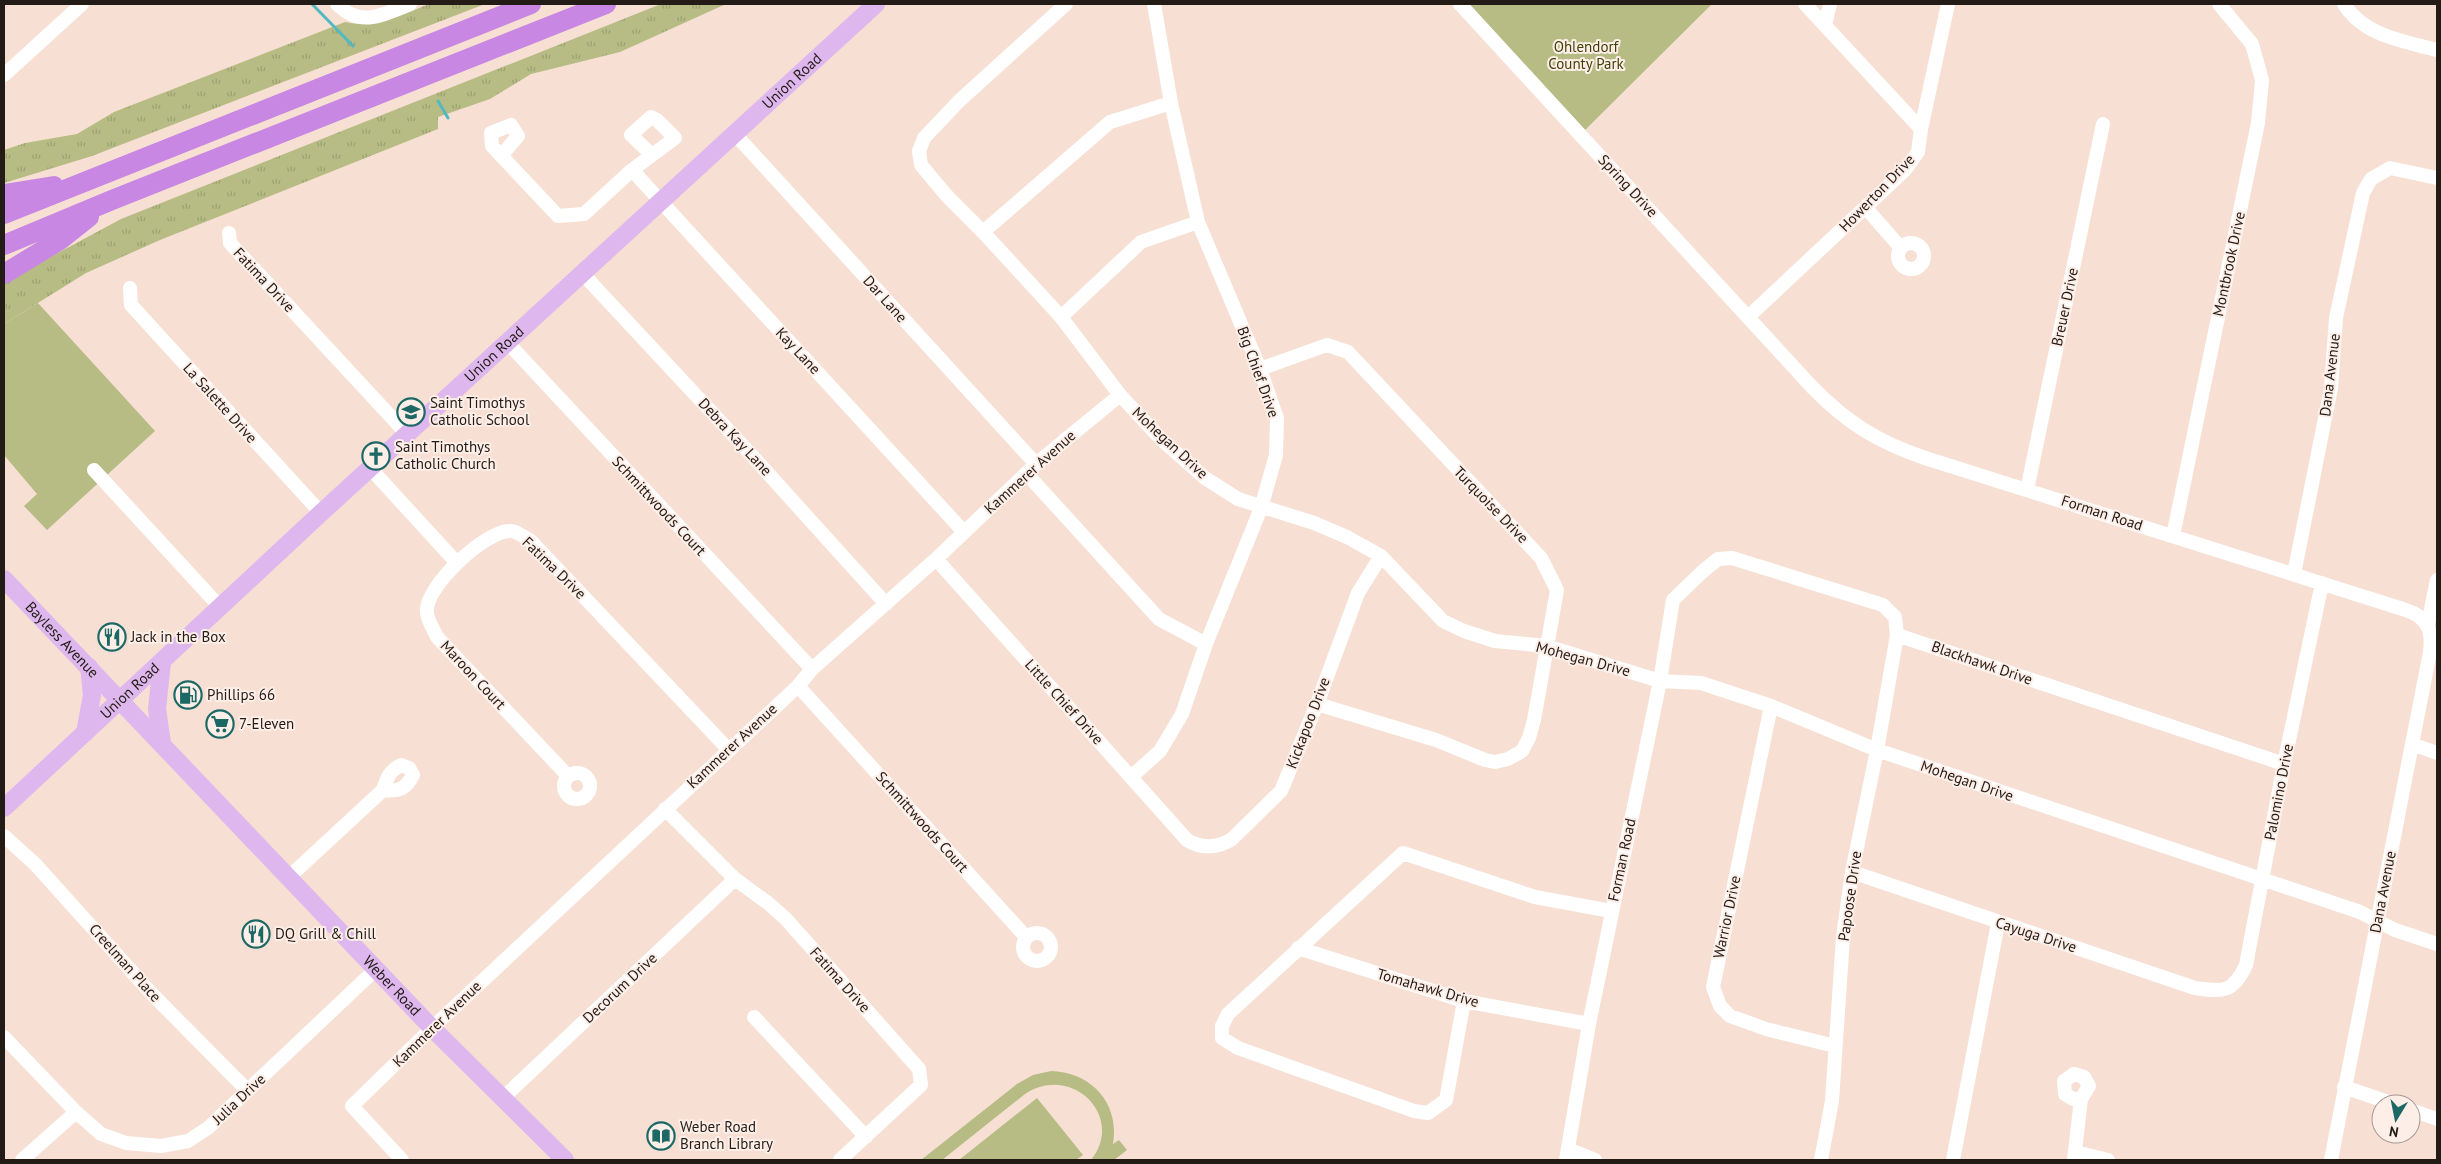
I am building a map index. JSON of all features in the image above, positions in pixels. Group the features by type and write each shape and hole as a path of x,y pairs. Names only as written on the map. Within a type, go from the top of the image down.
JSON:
{"highway":[{"path":"4,214 531,4"},
{"path":"4,245 112,200 606,4"},
{"path":"4,194 91,180"},
{"path":"4,274 60,240 112,200"}],"main road":[{"name":"Union Road","path":"5,806 85,734 406,434 876,4"},
{"name":"Bayless Avenue","path":"4,579 120,700"},
{"path":"162,662 156,709 162,743"},
{"path":"85,734 92,695 89,667"},
{"name":"Weber Road","path":"120,700 432,1028 504,1097 565,1160"}],"street":[{"path":"4,75 82,4"},
{"path":"337,4 351,16 359,18 371,18 410,4"},
{"name":"Mohegan Drive","path":"1066,4 959,101 924,138 919,151 921,165 1061,317 1120,394 1162,439 1205,478 1238,499 1261,508 1292,516 1347,537 1381,556 1443,621 1464,631 1494,641 1546,646 1660,681 1701,683 1771,706 1877,750 2360,912 2395,930 2437,944"},
{"name":"Big Chief Drive","path":"1131,776 1160,751 1182,714 1206,644 1261,508 1276,455 1277,418 1260,369 1198,222 1171,103 1154,4"},
{"name":"Spring Drive","path":"1460,4 1796,369"},
{"path":"1806,4 1920,129"},
{"path":"1825,25 1830,4"},
{"name":"Howerton Drive","path":"1748,317 1866,208 1905,170 1918,152 1920,129 1948,4"},
{"name":"Montbrook Drive","path":"2172,536 2258,123 2262,80 2252,44 2220,4"},
{"path":"2344,4 2358,21 2378,34 2437,50"},
{"path":"983,232 1110,122 1171,103"},
{"name":"Breuer Drive","path":"2027,490 2103,124"},
{"name":"Dar Lane","path":"734,133 1031,469"},
{"path":"501,156 558,216 584,214 632,170 652,155"},
{"name":"Dana Avenue","path":"2294,574 2331,388 2336,318 2363,194 2371,179 2390,168 2437,178"},
{"name":"Kay Lane","path":"632,170 964,532"},
{"path":"1866,208 1900,247"},
{"path":"1061,317 1141,242 1198,222"},
{"name":"Fatima Drive","path":"229,233 230,243 406,434"},
{"name":"Debra Kay Lane","path":"582,273 745,448 886,604"},
{"name":"La Salette Drive","path":"130,288 131,305 321,513"},
{"name":"Schmittwoods Court","path":"507,342 812,669"},
{"name":"Turquoise Drive","path":"1260,369 1326,345 1348,352 1541,558 1557,590 1534,720 1529,738 1522,751 1508,759 1495,762 1485,760 1418,735 1317,704"},
{"name":"Forman Road","path":"1796,369 1844,417 1879,440 1906,451 2414,612 2432,623"},
{"name":"Kammerer Avenue","path":"402,1160 352,1106 728,749 798,686 812,669 936,559 1031,469 1120,394"},
{"path":"370,468 457,563"},
{"path":"1031,469 1158,619 1206,644"},
{"path":"94,470 220,607"},
{"name":"Fatima Drive","path":"457,563 492,536 502,532 513,531 531,542 728,749"},
{"name":"Kickapoo Drive","path":"1193,844 1208,847 1225,844 1281,791 1317,704 1358,593 1381,556"},
{"name":"Forman Road","path":"1567,1155 1589,1024 1660,681 1673,600 1718,559 1732,558 1883,605 1896,617 1897,635"},
{"name":"Little Chief Drive","path":"936,559 1187,840 1193,844"},
{"name":"Maroon Court","path":"457,563 431,594 426,612 437,637 568,776"},
{"name":"Dana Avenue","path":"2331,1160 2432,641 2437,580"},
{"name":"Palomino Drive","path":"2222,992 2238,981 2246,965 2284,764 2322,583"},
{"name":"Papoose Drive","path":"1821,1160 1832,1101 1843,937 1852,872 1877,750 1897,635"},
{"name":"Blackhawk Drive","path":"1897,635 2284,764"},
{"name":"Schmittwoods Court","path":"798,686 1026,937"},
{"name":"Warrior Drive","path":"1771,706 1713,987 1720,1006 1730,1016 1766,1029 1835,1046"},
{"path":"2412,744 2437,753"},
{"path":"289,877 383,790"},
{"name":"Fatima Drive","path":"665,809 735,879 786,919 919,1069 921,1085 840,1160"},
{"name":"Creelman Place","path":"4,836 35,864 152,994 247,1090"},
{"path":"1464,1001 1446,1100 1428,1113 1414,1111 1238,1048 1222,1038 1222,1026 1228,1014 1403,854 1535,897 1611,911"},
{"name":"Cayuga Drive","path":"1852,872 1998,923 2195,988 2222,992"},
{"name":"Decorum Drive","path":"504,1097 735,879"},
{"path":"1953,1160 1998,923"},
{"name":"Tomahawk Drive","path":"1298,948 1464,1001 1589,1024"},
{"name":"Julia Drive","path":"4,1036 76,1112 101,1134 126,1143 161,1146 188,1141 208,1128 376,969"},
{"path":"754,1017 866,1137"},
{"path":"2344,1087 2371,1096"},
{"path":"2081,1099 2075,1156 2108,1160"},
{"path":"22,1160 76,1112"},
{"path":"2421,1113 2437,1119"},
{"path":"1567,1155 1595,1160"}],"green space":[{"path":"429,4 485,4 92,156 4,183 4,150 25,143 77,134 114,112 345,22 367,24 388,20"},
{"path":"661,4 726,4 620,52 531,74 490,99 438,117 438,129 160,240 86,273 4,324 4,282 121,219"},
{"name":"Ohlendorf County Park","path":"1467,4 1712,4 1585,130"},
{"path":"38,303 155,431 47,530 24,506 37,494 4,455 4,324"},
{"path":"1051,1071 1079,1077 1100,1092 1112,1115 1114,1129 1113,1144 1119,1140 1127,1150 1114,1160 1091,1160 1100,1143 1102,1127 1098,1112 1088,1099 1075,1090 1060,1085 1042,1086 1025,1094 942,1160 921,1160 1017,1084 1033,1075"},
{"path":"1037,1098 1083,1155 1076,1160 959,1160"}],"waterway":[{"path":"312,4 353,46"},
{"path":"438,101 448,118"}],"place":[{"name":"Saint Timothys Catholic School","path":"411,412"},
{"name":"Saint Timothys Catholic Church","path":"376,456"},
{"name":"Jack in the Box","path":"112,637"},
{"name":"Phillips 66","path":"188,695"},
{"name":"7-Eleven","path":"220,724"},
{"name":"DQ Grill & Chill","path":"256,934"},
{"name":"Weber Road Branch Library","path":"661,1136"}]}
